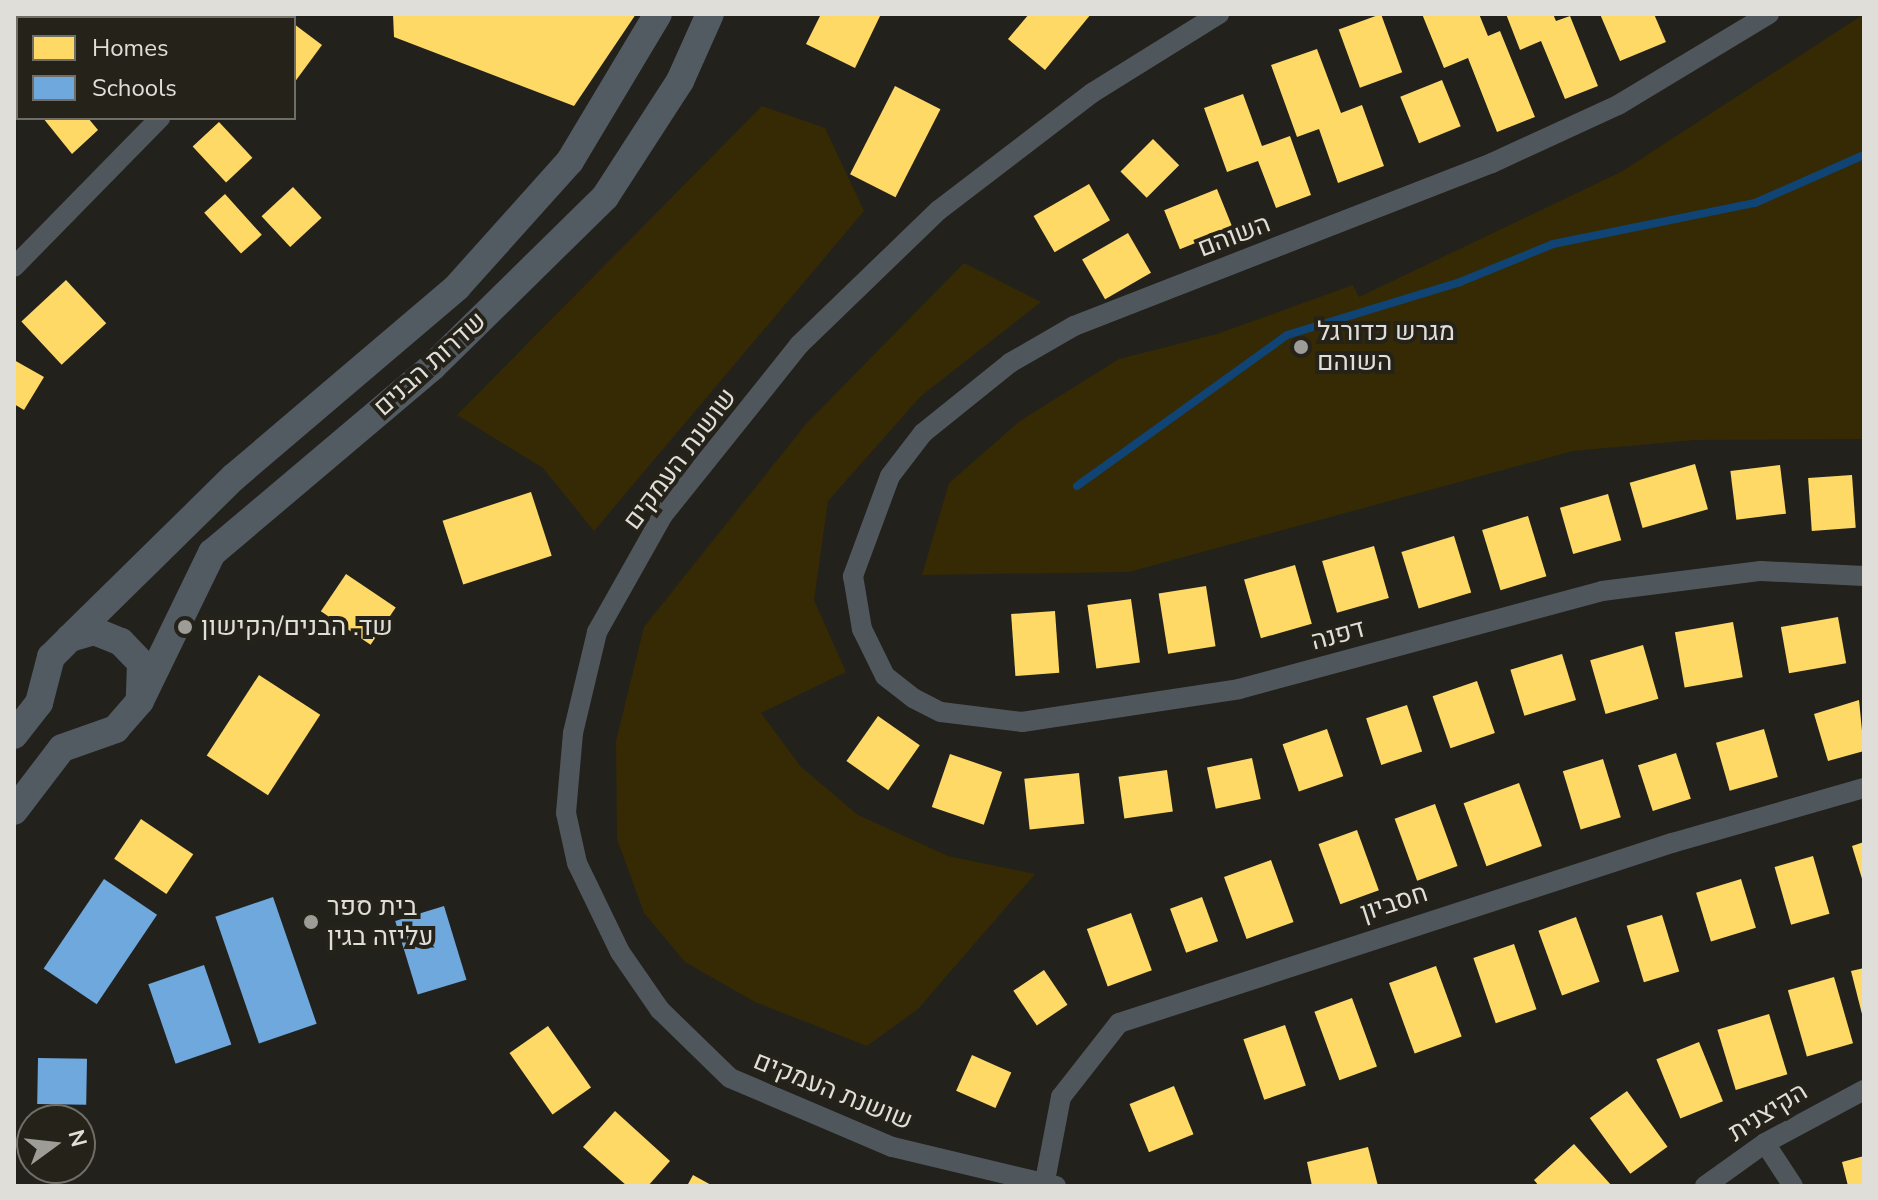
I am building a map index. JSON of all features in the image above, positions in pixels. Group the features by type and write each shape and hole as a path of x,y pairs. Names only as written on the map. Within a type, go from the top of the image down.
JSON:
{"main road":[{"name":"שדרות הבנים","path":"14,735 39,703 51,657 234,477 457,287 570,161 658,14"},
{"name":"שדרות הבנים","path":"14,811 62,748 116,729 140,701 212,553 432,367 605,197 680,81 710,14"},
{"path":"70,638 94,631 121,642 141,663 140,701"}],"street":[{"name":"שושנת העמקים","path":"1048,1185 892,1147 730,1078 660,1010 620,952 577,863 566,813 573,733 597,632 663,515 799,345 939,210 1092,93 1219,14"},
{"name":"השוהם","path":"862,629 853,576 890,476 923,433 1010,363 1074,326 1562,131 1769,14"},
{"path":"14,267 158,120"},
{"name":"דפנה","path":"862,629 885,676 913,698 941,712 1022,722 1239,689 1602,591 1761,571 1864,576"},
{"name":"חסביון","path":"1048,1185 1061,1097 1119,1023 1657,847 1864,788"},
{"name":"הקיצנית","path":"1705,1186 1765,1143 1864,1090"},
{"path":"1765,1143 1793,1186"}],"shaded area":[{"path":"1864,14 1864,439 1695,440 1573,451 1129,572 922,575 949,483 1020,421 1119,359 1217,334 1353,285 1359,297 1621,172"},
{"path":"762,106 825,128 864,211 594,531 543,468 457,415"},
{"path":"964,263 1041,302 921,396 828,501 814,600 846,672 761,713 801,767 858,815 948,856 1035,874 918,1009 867,1046 755,1002 685,962 644,913 617,839 616,741 644,627 806,424"}],"building: Homes":[{"path":"63,14 66,16 28,16"},
{"path":"393,14 636,14 574,106 394,37"},
{"path":"821,14 881,14 855,68 806,44"},
{"path":"1029,14 1091,14 1045,70 1008,39"},
{"path":"1381,14 1402,72 1360,88 1339,29"},
{"path":"1422,14 1479,14 1488,36 1500,31 1535,117 1497,132 1468,58 1444,68"},
{"path":"1506,14 1553,14 1556,21 1570,16 1598,86 1565,99 1541,41 1520,50"},
{"path":"1600,14 1654,14 1666,42 1620,61"},
{"path":"296,26 322,45 296,80"},
{"path":"1317,49 1341,113 1362,105 1384,166 1338,183 1319,129 1297,137 1271,65"},
{"path":"1442,80 1461,126 1419,143 1400,97"},
{"path":"895,86 940,109 895,197 850,174"},
{"path":"1243,94 1262,146 1290,136 1311,195 1276,208 1258,161 1227,172 1204,108"},
{"path":"45,120 90,120 98,130 72,154"},
{"path":"219,122 252,158 226,182 193,147"},
{"path":"1153,139 1179,165 1147,198 1120,172"},
{"path":"1089,184 1110,220 1055,252 1034,216"},
{"path":"293,187 322,218 290,247 262,216"},
{"path":"1217,189 1233,228 1180,249 1164,210"},
{"path":"225,194 262,235 241,254 204,213"},
{"path":"1128,233 1151,273 1105,299 1082,260"},
{"path":"66,280 106,323 62,365 21,322"},
{"path":"14,360 44,377 24,410 14,404"},
{"path":"1695,464 1708,509 1643,528 1630,483"},
{"path":"1780,465 1786,514 1736,520 1730,471"},
{"path":"1852,475 1856,528 1812,531 1808,478"},
{"path":"531,492 552,556 463,584 443,521"},
{"path":"1608,494 1621,540 1573,554 1560,508"},
{"path":"1528,516 1546,576 1501,590 1482,530"},
{"path":"1454,536 1471,592 1419,609 1401,552"},
{"path":"1374,546 1389,598 1337,613 1322,561"},
{"path":"1295,565 1312,624 1261,638 1244,580"},
{"path":"346,574 396,608 371,645 321,611"},
{"path":"1206,586 1216,646 1168,654 1159,594"},
{"path":"1131,599 1140,662 1096,669 1087,605"},
{"path":"1055,611 1059,673 1015,676 1011,614"},
{"path":"1838,617 1846,663 1789,673 1781,627"},
{"path":"1733,622 1743,677 1685,687 1675,632"},
{"path":"1643,645 1658,699 1606,714 1590,660"},
{"path":"1562,654 1576,700 1524,716 1510,670"},
{"path":"259,675 320,715 268,795 207,756"},
{"path":"1477,681 1495,733 1450,748 1433,696"},
{"path":"1859,700 1864,751 1828,761 1814,714"},
{"path":"1407,705 1422,752 1381,765 1366,718"},
{"path":"878,716 920,745 888,790 846,761"},
{"path":"1327,729 1343,776 1299,792 1283,744"},
{"path":"1764,729 1778,777 1730,791 1716,743"},
{"path":"1676,753 1691,799 1653,811 1638,765"},
{"path":"950,754 1002,772 984,825 932,807"},
{"path":"1252,758 1261,799 1216,809 1207,768"},
{"path":"1603,759 1621,817 1581,830 1563,771"},
{"path":"1167,770 1173,812 1124,818 1118,777"},
{"path":"1079,773 1084,824 1030,829 1024,779"},
{"path":"1519,783 1542,846 1486,866 1464,803"},
{"path":"1435,804 1458,866 1417,881 1395,819"},
{"path":"141,819 193,854 166,894 114,859"},
{"path":"1357,830 1379,890 1340,904 1318,844"},
{"path":"1864,842 1864,882 1863,882 1852,846"},
{"path":"1813,856 1830,914 1791,925 1775,867"},
{"path":"1271,860 1294,922 1247,939 1224,877"},
{"path":"1741,879 1756,928 1711,942 1696,893"},
{"path":"1202,897 1218,941 1186,953 1170,909"},
{"path":"1131,913 1152,970 1108,986 1087,929"},
{"path":"1662,915 1679,971 1644,982 1627,926"},
{"path":"1576,917 1600,982 1562,996 1538,931"},
{"path":"1514,944 1536,1009 1496,1023 1473,958"},
{"path":"1436,966 1462,1036 1415,1054 1389,983"},
{"path":"1864,968 1864,1018 1863,1018 1851,971"},
{"path":"1044,970 1067,1005 1037,1026 1013,991"},
{"path":"1834,977 1853,1043 1807,1057 1788,990"},
{"path":"1352,998 1377,1067 1339,1080 1314,1012"},
{"path":"1769,1014 1787,1074 1736,1090 1717,1030"},
{"path":"1285,1025 1306,1086 1264,1100 1243,1039"},
{"path":"548,1026 591,1087 553,1114 509,1053"},
{"path":"1699,1042 1723,1101 1680,1119 1656,1059"},
{"path":"972,1055 1011,1072 995,1108 956,1091"},
{"path":"1174,1086 1193,1134 1149,1152 1129,1104"},
{"path":"1627,1091 1668,1147 1630,1174 1590,1118"},
{"path":"615,1111 670,1161 648,1186 627,1186 583,1147"},
{"path":"1574,1144 1612,1186 1539,1186 1534,1180"},
{"path":"1368,1147 1378,1186 1312,1186 1307,1162"},
{"path":"1864,1156 1864,1186 1848,1186 1842,1162"},
{"path":"693,1175 713,1186 687,1186"}],"building: Schools":[{"path":"104,879 157,915 97,1004 44,969"},
{"path":"273,897 317,1024 259,1044 215,917"},
{"path":"444,906 467,980 418,995 395,921"},
{"path":"204,965 231,1044 176,1064 148,984"},
{"path":"38,1058 87,1059 86,1104 38,1104"}],"waterway":[{"path":"1077,486 1287,335 1460,282 1553,244 1755,203 1864,155"}],"place":[{"name":"מגרש כדורגל השוהם","path":"1301,347"},
{"name":"שד. הבנים/הקישון","path":"185,627"},
{"name":"בית ספר עליזה בגין","path":"311,922"}]}
